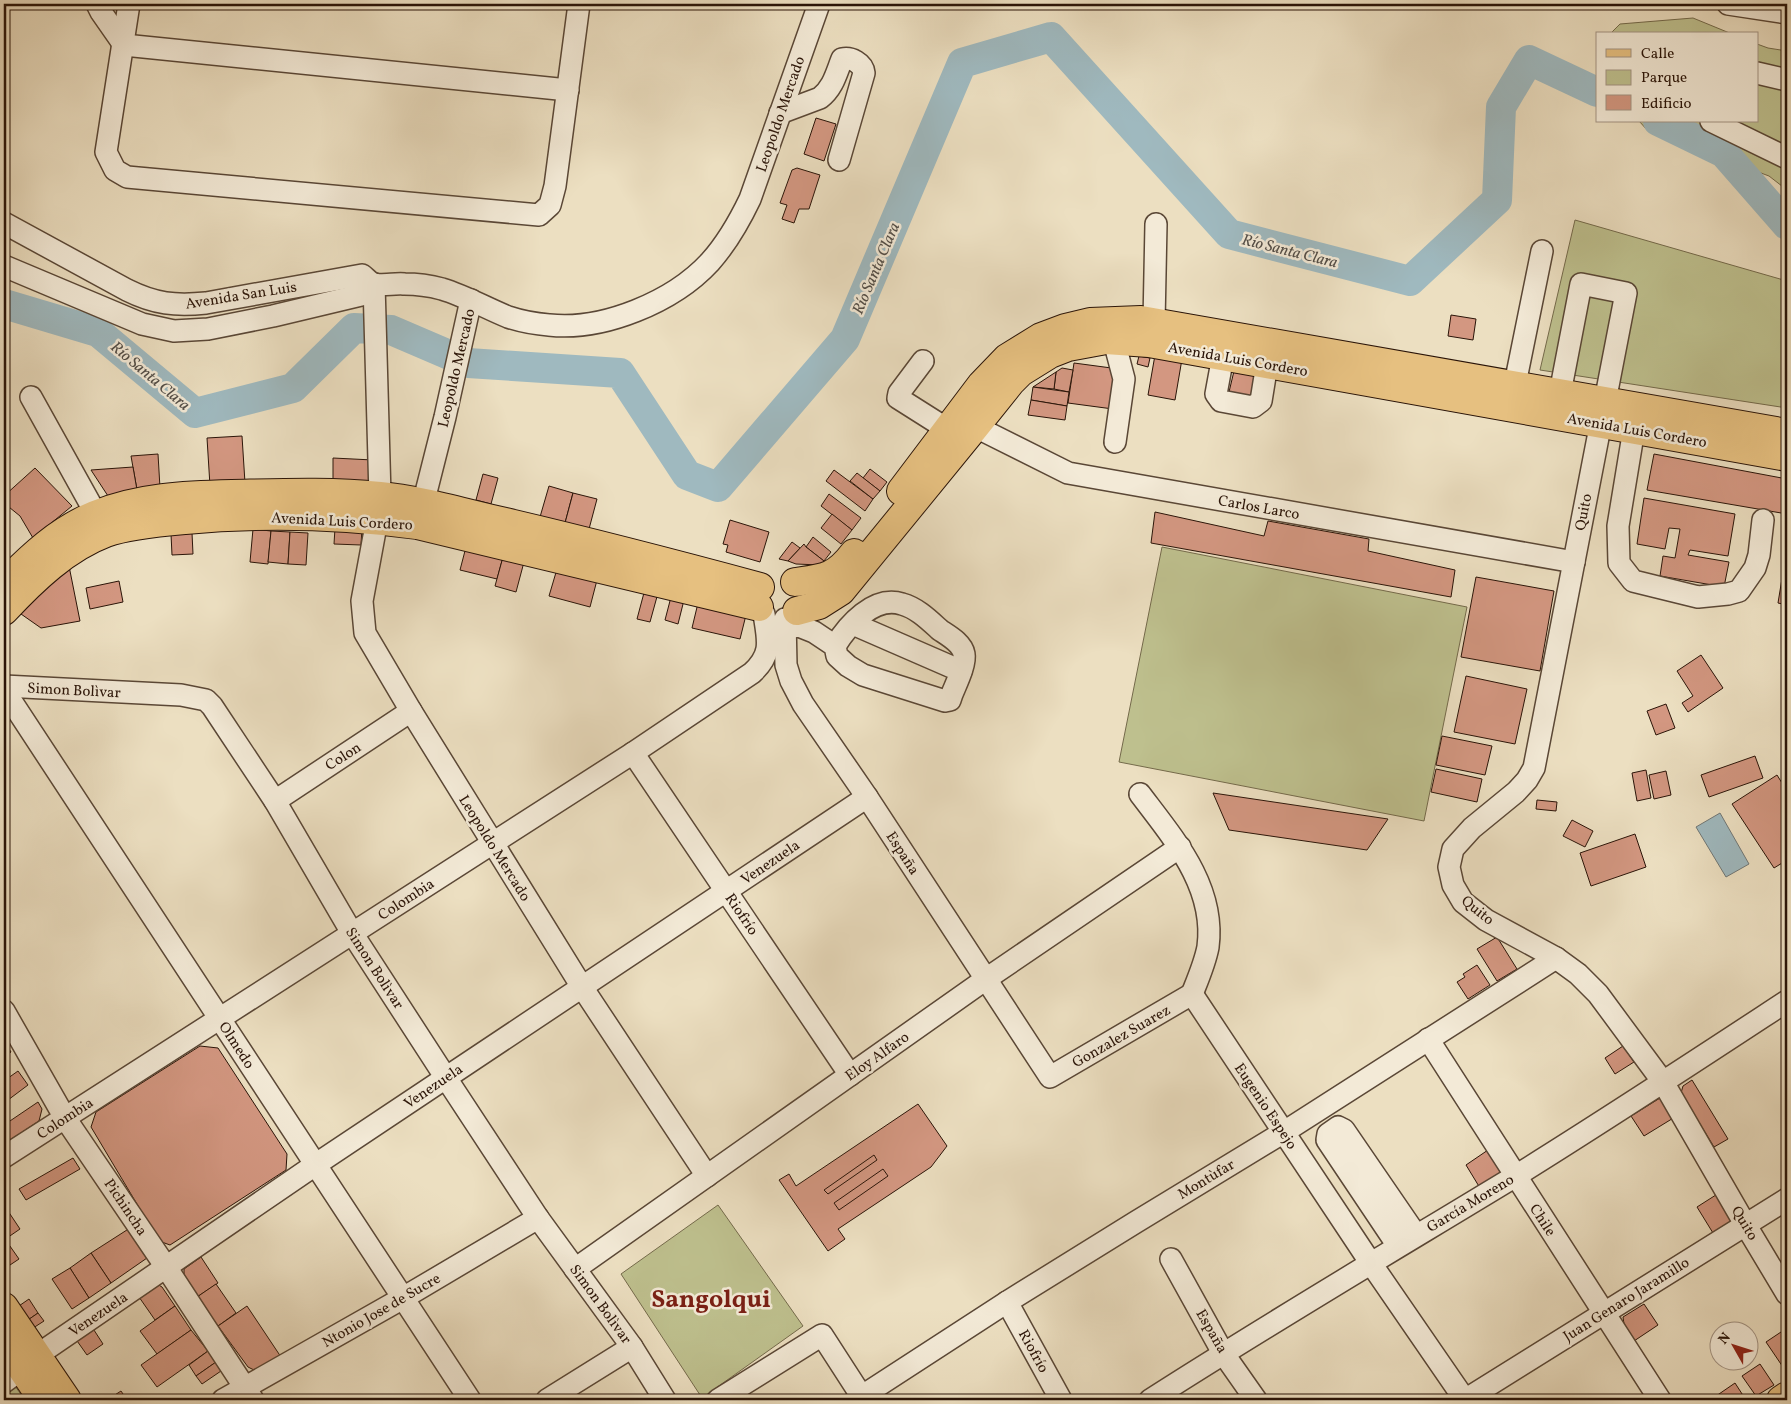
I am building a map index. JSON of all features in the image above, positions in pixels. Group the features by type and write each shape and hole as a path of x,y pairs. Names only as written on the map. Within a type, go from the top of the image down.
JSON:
{"main road":[{"name":"Avenida Luis Cordero","path":"7,576 60,533 96,514 145,500 220,494 298,492 379,508 616,548 775,611 819,605 841,590 960,424 981,385 1007,358 1041,337 1065,328 1090,322 1141,320 1515,384 1560,393 1603,412 1634,429 1787,457"},
{"name":"Avenida Luis Cordero","path":"775,611 764,581 777,576 784,576 795,582 832,575 852,556 960,424 1033,364 1068,347 1106,340 1149,343 1267,364 1603,412 1787,433"},
{"name":"Avenida Luis Cordero","path":"4,611 28,586 60,559 83,544 107,532 158,522 209,518 295,516 379,508"},
{"path":"775,611 800,605 801,593 795,582"},
{"path":"4,1307 21,1369 67,1400"},
{"path":"4,1342 43,1400"},
{"path":"1781,1400 1787,1396"}],"street":[{"path":"97,4 124,45 568,90"},
{"path":"130,4 106,152 115,170 127,177 539,216 550,205 555,186 579,4"},
{"name":"Leopoldo Mercado","path":"421,514 471,300 510,318 549,325 572,326 595,323 640,310 690,280 725,245 739,222 750,198 818,4"},
{"path":"1728,4 1787,13"},
{"path":"780,113 820,98 825,94 830,88 842,59 846,58 860,63 864,73 839,160"},
{"path":"1758,74 1787,80"},
{"path":"1714,122 1787,158"},
{"name":"Avenida San Luis","path":"4,222 127,290 160,303 182,305 206,303 362,275 374,284 416,285 440,289 471,300"},
{"path":"1154,322 1156,224"},
{"path":"1515,384 1542,252"},
{"name":"Avenida San Luis","path":"4,266 142,324 174,331 208,329 273,316 362,295 374,284"},
{"name":"Leopoldo Mercado","path":"374,284 379,508 362,601 365,633 410,711 582,987 707,1176"},
{"name":"Quito","path":"1560,393 1581,284 1626,293 1534,768 1527,780 1516,792 1461,839 1453,849 1449,867 1453,885 1463,902 1486,920 1556,958 1578,974 1598,994 1663,1082 1787,1294"},
{"path":"1114,341 1124,379 1114,442"},
{"path":"1223,356 1216,394 1218,398 1221,401 1253,407 1261,400 1267,364"},
{"name":"Carlos Larco","path":"923,361 899,393 898,398 1068,473 1574,562"},
{"path":"31,397 96,514"},
{"path":"1634,429 1618,526 1619,564 1633,581 1698,598 1739,591 1755,568 1759,555 1763,520"},
{"path":"888,602 902,604 918,612 962,646 965,660 950,700 945,702 863,675 848,666 837,656 835,646 846,629 852,624 872,607 888,602"},
{"path":"775,611 800,626 808,628 835,646"},
{"name":"Colombia","path":"4,1157 633,753 752,673 761,665 766,656 775,611"},
{"name":"España","path":"775,611 791,681 803,704 867,797 1050,1077"},
{"path":"852,624 961,671"},
{"name":"Simon Bolìvar","path":"4,686 181,695 206,700 218,713 275,801 352,933 446,1078 538,1218 632,1347 665,1400"},
{"name":"Olmedo","path":"4,690 470,1400"},
{"name":"Colon","path":"275,801 410,711"},
{"name":"Riofrío","path":"633,753 850,1075"},
{"path":"1140,794 1180,847 1204,894 1208,922 1208,948 1192,994"},
{"name":"Venezuela","path":"21,1369 316,1165 867,797"},
{"name":"Eloy Alfaro","path":"575,1269 986,979 1180,847"},
{"name":"Montùfar","path":"860,1399 1007,1302 1284,1132 1556,958"},
{"name":"Gonzalez Suarez","path":"1050,1077 1192,994"},
{"name":"Eugenio Espejo","path":"1192,994 1370,1262 1465,1400"},
{"name":"García Moreno","path":"1150,1400 1370,1262 1515,1176 1787,1001"},
{"name":"Pichincha","path":"4,1011 65,1118 249,1394"},
{"name":"Chile","path":"1428,1039 1660,1400"},
{"path":"1398,1246 1327,1140 1328,1134 1332,1130 1338,1127 1344,1130 1416,1235"},
{"name":"Juan Genaro Jaramillo","path":"1465,1400 1787,1199"},
{"name":"Ntonio Jose de Sucre","path":"223,1400 249,1394 403,1298 538,1218"},
{"name":"España","path":"1172,1259 1223,1353 1256,1400"},
{"name":"Riofrío","path":"1007,1302 1061,1400"},
{"path":"718,1400 822,1335 860,1399"},
{"path":"547,1400 632,1347"}],"green space":[{"path":"1693,18 1727,32 1612,32 1620,24"},
{"path":"1758,44 1787,51 1787,190 1769,176 1648,131 1640,122 1758,122"},
{"path":"1575,220 1787,281 1787,408 1540,370"},
{"path":"1162,547 1467,607 1424,821 1119,762"},
{"path":"718,1205 803,1326 702,1398 621,1274"},
{"path":"15,1386 25,1400 4,1400 4,1393"}],"water":[{"path":"1720,813 1749,864 1726,877 1696,827"}],"building":[{"path":"816,118 836,124 824,161 804,154"},
{"path":"797,168 820,175 809,209 799,209 794,223 782,219 787,205 780,203 792,170"},
{"path":"1451,315 1476,319 1473,340 1448,336"},
{"path":"1155,355 1182,359 1175,400 1148,395"},
{"path":"1139,356 1150,358 1148,367 1137,364"},
{"path":"1074,363 1119,369 1113,409 1068,403"},
{"path":"1062,368 1073,370 1069,392 1054,389 1056,372"},
{"path":"1234,371 1259,376 1255,397 1229,392"},
{"path":"1056,372 1054,389 1033,387"},
{"path":"1033,387 1069,392 1067,406 1031,400"},
{"path":"1031,400 1067,406 1065,420 1028,415"},
{"path":"242,436 245,483 210,486 207,438"},
{"path":"158,454 160,488 137,490 131,456"},
{"path":"1654,454 1787,479 1787,514 1647,490"},
{"path":"333,458 373,460 372,482 333,481"},
{"path":"133,467 137,490 108,496 91,470"},
{"path":"35,468 72,506 33,538 20,516 4,503 4,496"},
{"path":"870,469 887,482 880,491 863,478"},
{"path":"834,470 873,499 865,511 826,481"},
{"path":"857,473 880,491 873,499 850,481"},
{"path":"483,474 498,478 491,504 476,500"},
{"path":"549,486 573,493 565,523 540,517"},
{"path":"573,493 597,499 589,529 565,523"},
{"path":"829,494 861,518 852,530 821,506"},
{"path":"1644,498 1735,514 1728,556 1690,550 1688,555 1729,562 1724,587 1660,576 1663,556 1675,558 1680,529 1669,528 1665,549 1637,544"},
{"path":"1155,512 1264,536 1268,521 1369,539 1368,551 1455,570 1451,597 1151,543"},
{"path":"832,514 852,530 841,544 821,528"},
{"path":"730,520 769,532 760,562 726,552 728,545 723,544"},
{"path":"335,528 362,528 361,545 334,544"},
{"path":"253,529 271,531 268,564 250,562"},
{"path":"271,531 290,532 288,564 268,562"},
{"path":"290,532 308,533 306,565 288,564"},
{"path":"192,533 193,554 172,555 171,534"},
{"path":"813,537 831,552 824,561 806,547"},
{"path":"792,542 800,548 788,561 779,559"},
{"path":"804,544 824,561 820,565 796,564 788,561"},
{"path":"466,547 503,557 497,579 460,570"},
{"path":"503,557 524,562 516,592 495,586"},
{"path":"1785,560 1787,560 1787,605 1778,603"},
{"path":"69,566 80,621 41,628 21,614"},
{"path":"557,569 597,580 590,607 549,596"},
{"path":"1476,577 1554,591 1540,671 1461,657"},
{"path":"119,581 123,602 90,609 86,588"},
{"path":"645,589 658,593 650,622 637,619"},
{"path":"671,597 684,600 678,624 665,620"},
{"path":"698,603 746,615 740,639 692,628"},
{"path":"1701,655 1723,688 1688,712 1682,703 1693,696 1677,671"},
{"path":"1466,676 1527,689 1515,744 1454,732"},
{"path":"1666,704 1675,728 1656,735 1647,711"},
{"path":"1442,736 1492,746 1485,775 1436,765"},
{"path":"1755,756 1763,778 1709,797 1701,775"},
{"path":"1436,769 1482,779 1477,802 1431,792"},
{"path":"1646,770 1651,798 1637,801 1632,773"},
{"path":"1666,771 1671,795 1654,799 1649,775"},
{"path":"1777,775 1787,791 1787,860 1774,868 1732,804"},
{"path":"1213,793 1388,819 1367,850 1229,830"},
{"path":"1537,800 1557,802 1556,811 1536,809"},
{"path":"1572,820 1593,831 1585,847 1563,836"},
{"path":"1635,834 1646,867 1591,886 1580,853"},
{"path":"1497,937 1517,969 1497,981 1477,949"},
{"path":"1477,965 1490,985 1468,999 1457,982 1465,977 1463,974"},
{"path":"4,1041 11,1052 4,1057"},
{"path":"200,1046 218,1048 287,1154 286,1170 170,1245 159,1241 91,1127 96,1112"},
{"path":"1623,1046 1634,1062 1615,1074 1605,1058"},
{"path":"18,1071 28,1085 4,1103 4,1081"},
{"path":"1692,1080 1728,1139 1714,1147 1681,1093 1683,1086"},
{"path":"1660,1098 1665,1100 1675,1117 1644,1136 1631,1116"},
{"path":"38,1102 42,1109 39,1121 4,1144 4,1125"},
{"path":"918,1104 947,1146 931,1167 838,1229 845,1239 828,1251 779,1180 789,1174 796,1186"},
{"path":"1488,1150 1503,1174 1480,1188 1466,1165"},
{"path":"874,1155 877,1160 828,1194 824,1190"},
{"path":"73,1158 80,1169 26,1200 19,1189"},
{"path":"883,1169 888,1176 839,1210 834,1203"},
{"path":"1719,1193 1733,1216 1731,1221 1713,1233 1697,1207"},
{"path":"4,1205 20,1229 4,1240"},
{"path":"130,1228 147,1254 147,1258 111,1283 91,1253"},
{"path":"4,1240 19,1259 4,1269"},
{"path":"91,1253 111,1283 89,1298 70,1268"},
{"path":"201,1257 218,1283 197,1297 184,1276 184,1269"},
{"path":"70,1268 89,1298 72,1309 52,1279"},
{"path":"157,1284 162,1287 175,1306 155,1320 139,1297"},
{"path":"216,1284 236,1313 218,1326 197,1297"},
{"path":"29,1299 38,1313 25,1322 16,1308"},
{"path":"1644,1304 1658,1325 1634,1341 1624,1324 1623,1317"},
{"path":"175,1306 191,1330 157,1354 140,1331"},
{"path":"247,1306 281,1357 258,1372 248,1367 218,1326"},
{"path":"38,1313 44,1321 30,1330 25,1322"},
{"path":"92,1327 103,1344 87,1355 75,1338"},
{"path":"1787,1328 1787,1373 1766,1342"},
{"path":"191,1330 208,1351 157,1387 141,1365"},
{"path":"208,1351 216,1362 196,1376 189,1365"},
{"path":"216,1362 221,1371 202,1384 196,1376"},
{"path":"1760,1364 1774,1385 1756,1396 1742,1376 1748,1372 1758,1372 1758,1365"},
{"path":"1735,1383 1746,1400 1724,1400 1719,1394"},
{"path":"121,1391 127,1400 107,1400"},
{"path":"1719,1394 1724,1400 1710,1400"}],"waterway":[{"name":"Río Santa Clara","path":"4,304 98,332 195,413 293,388 354,328 391,330 468,363 620,373 687,475 718,487 845,339 962,63 1051,37 1229,234 1410,281 1497,200 1501,107 1529,60 1596,92"},
{"name":"Río Santa Clara","path":"1660,122 1724,153 1787,225"}],"district":[{"name":"Sangolqui","path":"711,1298"}]}
